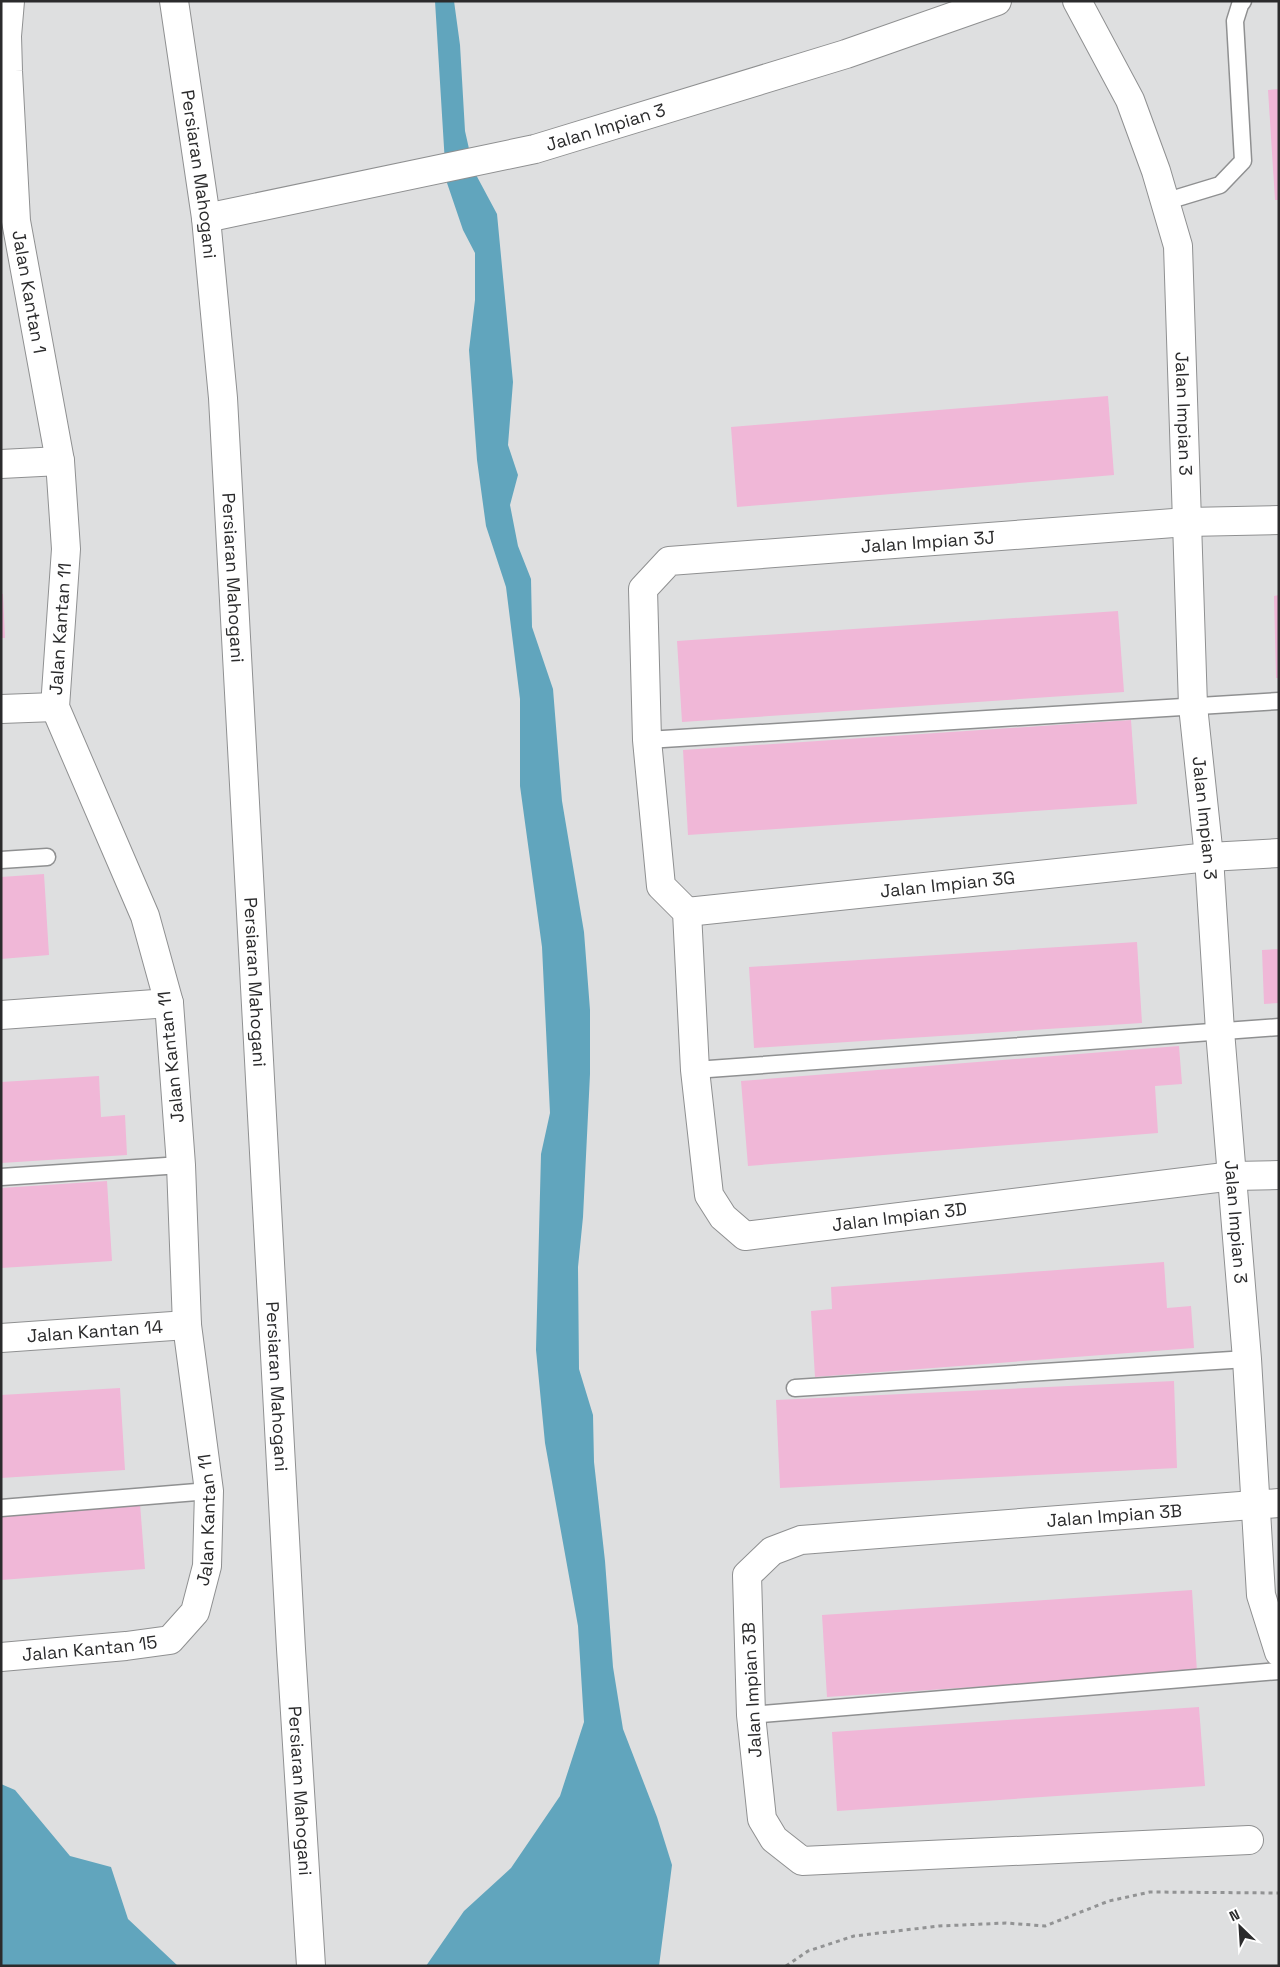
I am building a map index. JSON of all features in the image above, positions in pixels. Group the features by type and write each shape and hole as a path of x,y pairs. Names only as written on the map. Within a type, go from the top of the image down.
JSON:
{"street":[{"name":"Jalan Kantan 1","path":"10,1 4,71 9,221 60,461"},
{"name":"Persiaran Mahogani","path":"174,1 206,218 223,398 290,1639 311,1966"},
{"name":"Jalan Impian 3","path":"206,218 535,150 846,54 996,1"},
{"name":"Jalan Impian 3","path":"1077,1 1130,100 1156,171 1178,246 1193,706 1209,857 1220,1031 1247,1358 1267,1504 1261,1595 1279,1652"},
{"path":"1,464 60,461"},
{"name":"Jalan Kantan 11","path":"60,461 66,549 54,707 145,916 169,1003 180,1165 187,1325 209,1491 207,1566 195,1612"},
{"name":"Jalan Impian 3J","path":"647,740 643,589 669,561 1187,522 1279,520"},
{"path":"1,709 54,707"},
{"path":"647,740 661,886 687,912"},
{"name":"Jalan Impian 3G","path":"687,912 1209,857 1279,853"},
{"name":"Jalan Impian 3D","path":"687,912 695,1070 709,1195 723,1218 744,1236 1233,1176 1279,1175"},
{"path":"1,1015 169,1003"},
{"name":"Jalan Kantan 14","path":"1,1338 187,1325"},
{"name":"Jalan Impian 3B","path":"1249,1840 802,1862 774,1839 762,1819 750,1715 748,1575 772,1551 802,1540 1267,1504"},
{"name":"Jalan Kantan 15","path":"1,1657 126,1646 170,1640 195,1612"}],"lane":[{"path":"1164,202 1220,185 1243,161 1235,21 1243,1"},
{"path":"647,740 1279,700"},
{"path":"1,860 47,857"},
{"path":"695,1070 1279,1027"},
{"path":"1,1177 180,1165"},
{"path":"796,1388 1247,1358"},
{"path":"1,1508 209,1491"},
{"path":"750,1715 1279,1671"}],"path":[{"path":"786,1966 808,1951 854,1936 939,1926 1006,1923 1045,1926 1109,1901 1150,1892 1279,1893"}],"water":[{"path":"435,1 454,1 460,45 465,131 474,171 497,214 513,382 508,445 518,475 510,505 518,546 531,579 532,627 553,689 562,801 584,932 590,1010 590,1074 583,1217 578,1267 579,1369 593,1415 594,1462 605,1561 613,1667 623,1729 657,1817 672,1865 659,1966 426,1966 464,1911 511,1868 560,1796 584,1722 578,1626 545,1443 536,1350 541,1154 550,1113 542,947 520,786 520,699 506,587 486,526 477,460 469,350 475,300 475,253 463,230 446,180"},
{"path":"1,1784 15,1790 70,1856 111,1867 128,1919 178,1966 1,1966"}],"building":[{"path":"1279,89 1279,200 1275,200 1268,90"},
{"path":"1108,396 1114,475 737,507 731,427"},
{"path":"1,594 3,594 5,638 1,638"},
{"path":"1279,595 1279,678 1276,678 1274,596"},
{"path":"1118,611 1124,692 682,722 677,641"},
{"path":"1131,720 1137,804 688,835 683,750"},
{"path":"44,874 49,955 1,959 1,877"},
{"path":"1137,942 1142,1023 754,1048 749,967"},
{"path":"1279,949 1279,1003 1264,1004 1262,950"},
{"path":"1179,1046 1182,1084 1155,1086 1158,1133 748,1166 741,1081"},
{"path":"99,1076 101,1117 125,1115 127,1155 1,1163 1,1082"},
{"path":"107,1181 112,1261 1,1268 1,1188"},
{"path":"1164,1262 1167,1308 1191,1306 1194,1348 815,1377 811,1311 832,1309 831,1287"},
{"path":"1174,1381 1177,1468 780,1488 776,1400"},
{"path":"120,1388 125,1470 1,1478 1,1395"},
{"path":"139,1490 145,1569 1,1580 1,1500"},
{"path":"1192,1590 1197,1672 827,1697 822,1615"},
{"path":"1199,1707 1205,1786 837,1811 832,1732"}]}
